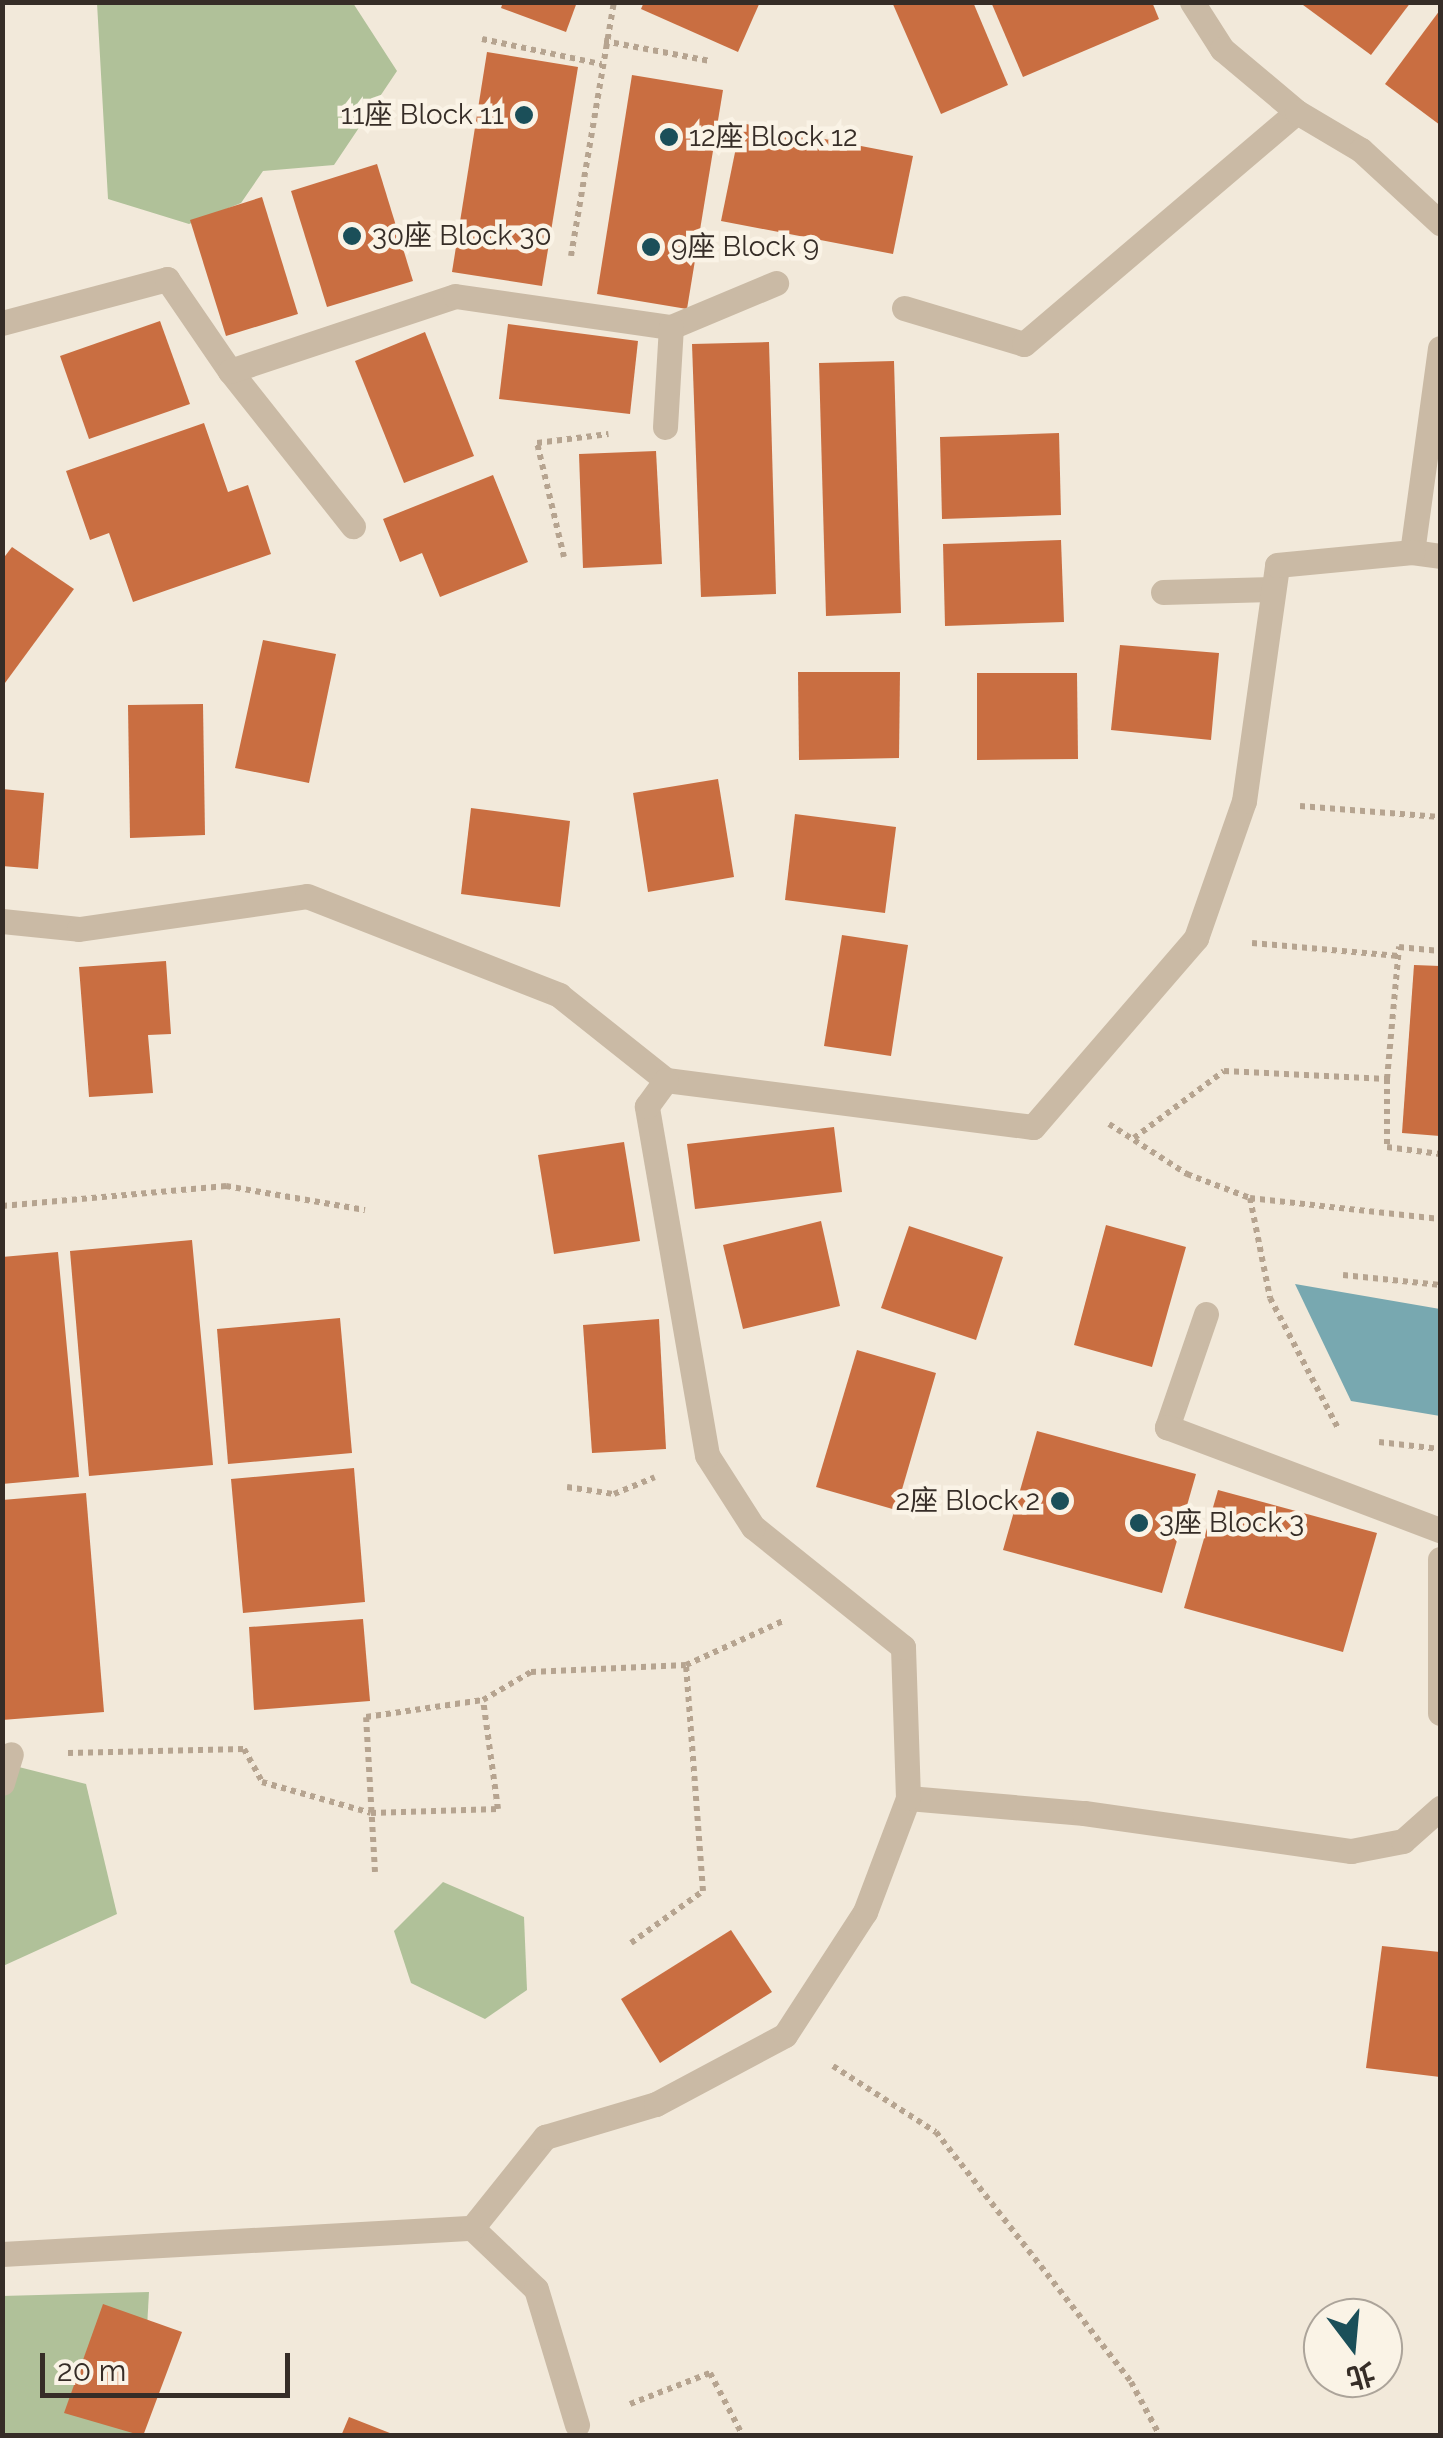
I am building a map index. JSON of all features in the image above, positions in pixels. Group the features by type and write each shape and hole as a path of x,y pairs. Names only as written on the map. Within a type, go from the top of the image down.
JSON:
{"street":[{"path":"1192,2 1222,49 1297,112 1361,150 1440,223"},
{"path":"904,308 1024,344 1297,112"},
{"path":"2,323 167,278 230,371 353,526"},
{"path":"230,371 455,296 672,328 776,283"},
{"path":"665,427 672,328"},
{"path":"1412,552 1440,348"},
{"path":"2,922 79,929 307,896 559,995 666,1080 1033,1127 1196,938 1244,801 1277,565 1412,552 1440,556"},
{"path":"1163,592 1273,589"},
{"path":"472,2228 546,2137 656,2104 786,2035 865,1912 908,1798 903,1647 753,1527 707,1456 647,1106 666,1080"},
{"path":"1206,1314 1166,1427 1440,1530"},
{"path":"1440,1559 1440,1713"},
{"path":"2,1783 10,1754"},
{"path":"908,1798 1084,1813 1351,1852 1402,1841 1440,1808"},
{"path":"2,2254 472,2228 536,2289 577,2424"}],"path":[{"path":"562,312 604,42 614,2"},
{"path":"482,39 601,64"},
{"path":"604,42 710,61"},
{"path":"564,558 537,444 665,427"},
{"path":"1244,801 1440,817"},
{"path":"1196,938 1398,956"},
{"path":"1440,951 1400,947 1386,1078 1388,1147 1440,1154"},
{"path":"1134,1138 1224,1071 1386,1078"},
{"path":"1033,1127 1113,1124 1188,1174 1250,1198 1440,1219"},
{"path":"2,1206 226,1186 365,1210"},
{"path":"1250,1198 1270,1298 1343,1438"},
{"path":"1343,1275 1440,1285"},
{"path":"1362,1440 1440,1449"},
{"path":"567,1487 614,1494 707,1456"},
{"path":"375,1872 366,1717 483,1700 531,1672 686,1665 771,1631 827,1586"},
{"path":"631,1943 703,1891 686,1665"},
{"path":"10,1754 244,1749 262,1782 371,1813 498,1809 483,1700"},
{"path":"786,2035 936,2132 1131,2382 1160,2436"},
{"path":"577,2424 710,2374 744,2436"}],"green space":[{"path":"97,3 353,3 397,71 334,165 263,171 241,203 189,224 108,199"},
{"path":"3,1763 86,1784 117,1914 3,1966"},
{"path":"443,1882 524,1917 527,1990 485,2019 411,1983 394,1931"},
{"path":"149,2292 141,2435 3,2435 2,2296"}],"water":[{"path":"1295,1284 1440,1309 1440,1416 1351,1401"}],"building":[{"path":"503,2 577,2 566,32 501,8"},
{"path":"644,2 760,2 738,52 641,9"},
{"path":"892,2 973,2 1008,85 941,114"},
{"path":"991,2 1152,2 1159,19 1023,77"},
{"path":"1299,2 1411,2 1371,55"},
{"path":"1440,10 1440,125 1385,84"},
{"path":"487,52 578,67 542,286 452,272"},
{"path":"632,75 723,90 687,309 597,294"},
{"path":"741,123 913,156 893,254 721,221"},
{"name":"30座 Block 30","path":"377,164 413,281 327,307 291,191"},
{"path":"262,197 298,314 226,336 190,220"},
{"path":"160,321 190,404 89,439 60,356"},
{"path":"508,324 638,341 630,414 499,399"},
{"path":"425,332 474,456 404,483 355,361"},
{"path":"769,342 776,594 701,597 692,344"},
{"path":"894,361 901,613 826,616 819,363"},
{"path":"204,423 228,492 248,485 271,554 133,602 109,533 90,540 66,471"},
{"path":"1059,433 1061,515 942,519 940,437"},
{"path":"656,451 662,564 583,568 579,454"},
{"path":"493,475 528,562 440,597 422,553 400,562 383,519"},
{"path":"1061,540 1064,622 945,626 943,544"},
{"path":"12,547 74,589 2,687 2,560"},
{"path":"263,640 336,654 309,783 235,768"},
{"path":"1120,645 1219,653 1211,740 1111,730"},
{"path":"798,672 900,672 899,758 799,760"},
{"path":"977,673 1077,673 1078,759 977,760"},
{"path":"203,704 205,835 130,838 128,705"},
{"path":"718,779 734,877 648,892 633,793"},
{"path":"2,789 44,793 38,869 2,866"},
{"path":"471,808 570,821 560,907 461,894"},
{"path":"795,814 896,827 885,913 785,900"},
{"path":"842,935 908,945 891,1056 824,1046"},
{"path":"166,961 171,1034 148,1035 153,1093 89,1097 79,967"},
{"path":"1414,965 1440,966 1440,1136 1402,1133"},
{"path":"834,1127 842,1192 695,1209 687,1144"},
{"path":"624,1142 640,1241 554,1254 538,1155"},
{"path":"821,1221 840,1306 743,1329 723,1245"},
{"path":"1106,1225 1186,1247 1152,1367 1074,1345"},
{"path":"909,1226 1003,1257 976,1340 881,1308"},
{"path":"192,1240 213,1465 89,1476 70,1251"},
{"path":"58,1252 79,1477 2,1484 2,1257"},
{"path":"340,1318 352,1453 228,1464 217,1329"},
{"path":"659,1319 666,1449 592,1453 583,1325"},
{"path":"857,1350 936,1373 896,1510 816,1487"},
{"path":"1037,1431 1196,1474 1162,1593 1003,1550"},
{"path":"354,1468 365,1602 243,1613 231,1479"},
{"path":"1218,1490 1377,1533 1343,1652 1184,1608"},
{"path":"86,1493 104,1712 2,1720 2,1500"},
{"path":"363,1619 370,1701 254,1710 249,1627"},
{"path":"731,1930 772,1992 660,2063 621,1999"},
{"path":"1382,1946 1440,1952 1440,2077 1366,2068"},
{"path":"103,2304 182,2332 143,2436 64,2413"},
{"path":"349,2417 395,2435 395,2436 341,2436"}],"place":[{"name":"11座 Block 11","path":"524,115"},
{"name":"12座 Block 12","path":"669,137"},
{"name":"30座 Block 30","path":"352,236"},
{"name":"9座 Block 9","path":"651,247"},
{"name":"2座 Block 2","path":"1060,1501"},
{"name":"3座 Block 3","path":"1139,1523"}]}
